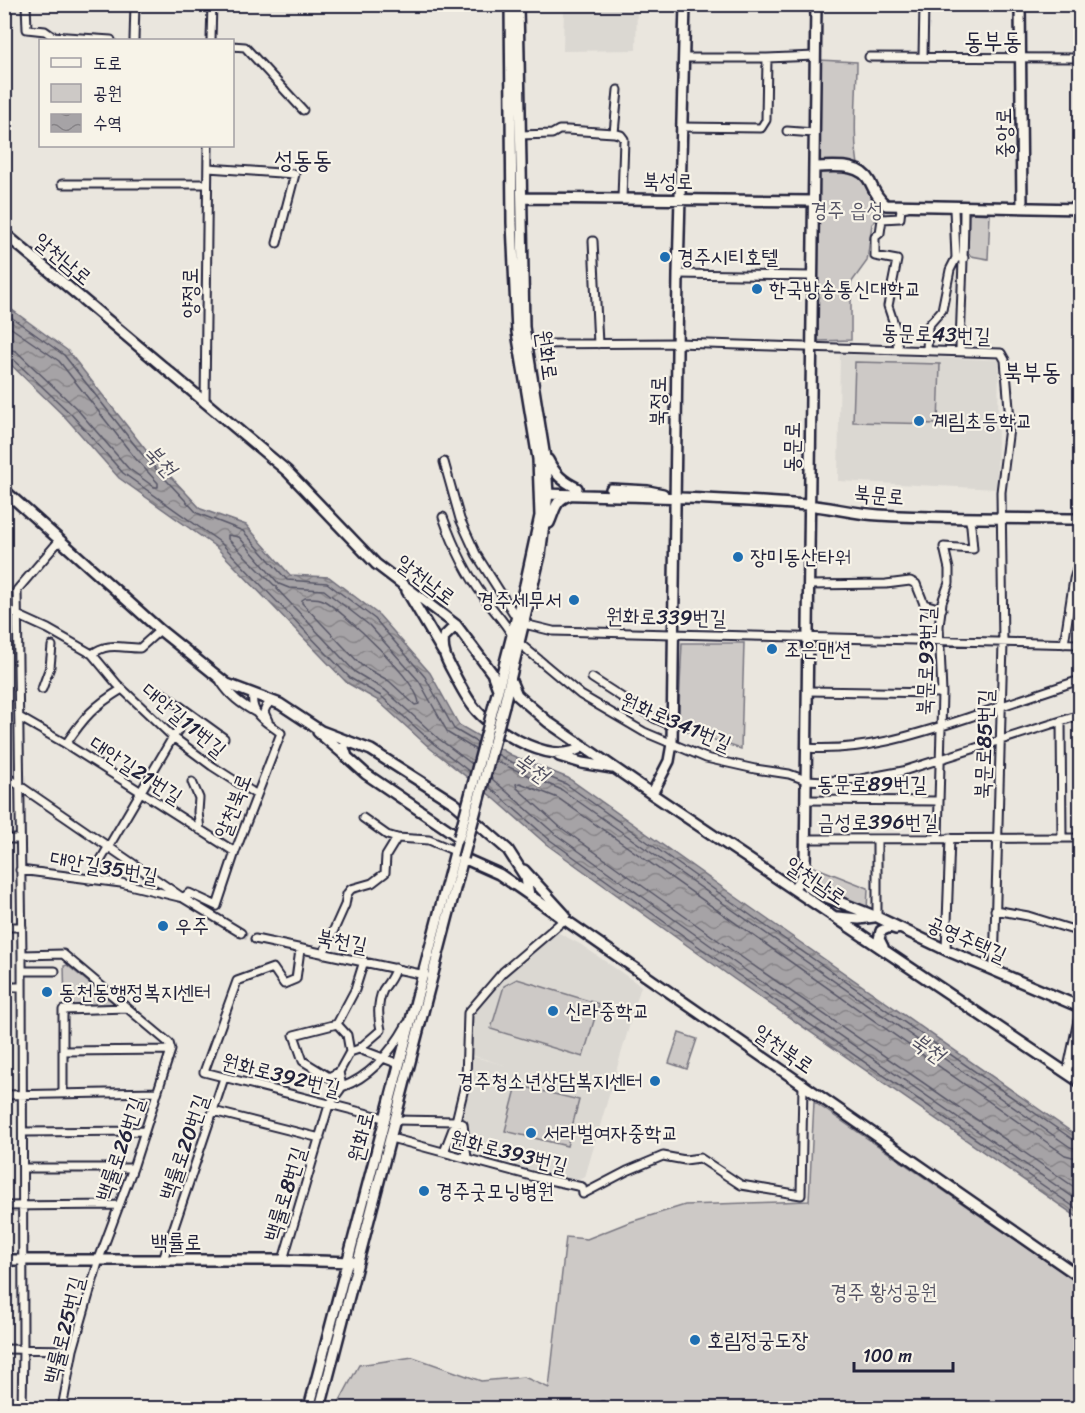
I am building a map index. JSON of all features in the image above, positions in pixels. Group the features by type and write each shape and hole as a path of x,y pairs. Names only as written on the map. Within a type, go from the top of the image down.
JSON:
{"street":[{"path":"26,4 27,29 45,31 52,36 96,39"},
{"path":"134,39 135,4"},
{"path":"212,4 212,39"},
{"name":"원화로","path":"506,699 519,643 520,621 544,490 517,332 510,4"},
{"name":"원화로","path":"506,699 498,688 512,635 520,621 544,533 544,456 525,344 518,4"},
{"name":"북정로","path":"652,794 669,761 672,744 674,497 684,4"},
{"name":"동문로","path":"794,888 805,866 816,4"},
{"path":"923,57 924,4"},
{"name":"중앙로","path":"1020,4 1022,207"},
{"path":"234,46 244,47 303,110"},
{"path":"684,58 815,56"},
{"path":"869,57 1080,58"},
{"path":"681,127 761,128 766,120 766,58"},
{"path":"614,133 618,90"},
{"path":"520,135 552,134 559,130 621,135 624,139 622,199"},
{"path":"787,131 814,133"},
{"name":"양정로","path":"205,403 208,147"},
{"path":"814,167 849,167 859,170 867,175 881,202 886,205 1080,210"},
{"path":"208,168 295,174 277,243"},
{"path":"62,183 207,184"},
{"name":"북성로","path":"522,198 813,201"},
{"path":"898,349 895,327 888,306 897,260 875,256 875,237 880,233 882,219 900,218 901,208 910,206"},
{"path":"950,206 954,209 960,258 960,350"},
{"path":"927,350 928,326 942,310 950,270 960,258 964,207"},
{"name":"알천남로","path":"4,233 287,471 360,549 404,587 456,625 444,637 443,652"},
{"path":"592,241 598,344"},
{"path":"678,274 812,276"},
{"name":"동문로43번길","path":"525,344 677,343 1001,353 1005,360 1010,420 1001,492 1001,518"},
{"path":"544,456 562,481 576,491"},
{"path":"444,462 464,527 476,554 520,621"},
{"path":"4,490 160,630 218,677 234,687 272,701 345,741 383,757 454,803 508,850 526,878 529,895"},
{"name":"북문로","path":"544,490 810,506 877,515 1080,519"},
{"path":"544,533 558,502 576,491"},
{"path":"443,517 459,555 483,596 512,635"},
{"name":"북문로93번길","path":"938,838 942,693 939,626 950,569 944,548 973,549 972,526 969,518"},
{"name":"북문로85번길","path":"994,970 1003,643 1001,518"},
{"path":"22,1408 22,927 17,590 59,541"},
{"path":"1064,644 1074,579 1080,560"},
{"path":"808,585 886,584 910,581 916,584 924,604 942,609"},
{"path":"404,587 465,694 486,720 517,740 551,753 574,761 619,770"},
{"path":"4,609 18,616"},
{"name":"대안길11번길","path":"18,616 48,628 92,654 122,689 173,737 257,795"},
{"name":"원화로339번길","path":"520,621 553,631 1080,644"},
{"path":"456,625 492,674 498,688"},
{"path":"92,654 101,648 110,646 140,648 160,630"},
{"name":"원화로341번길","path":"519,643 581,695 644,732 706,758 743,767 789,774 806,780 826,781 880,776 1080,715"},
{"path":"42,689 50,667 52,646"},
{"path":"492,674 503,670"},
{"path":"218,677 228,692 269,723"},
{"path":"592,678 654,718 672,726"},
{"path":"806,748 831,750 865,746 940,726 1080,680"},
{"name":"대안길11번길","path":"66,744 90,711 122,689"},
{"path":"159,691 224,738"},
{"path":"807,691 942,693"},
{"path":"253,694 252,704 257,713"},
{"path":"453,876 455,851 459,837 506,699"},
{"path":"453,876 463,858 506,699"},
{"name":"알천남로","path":"506,699 548,722 1080,1082"},
{"path":"269,723 264,712 266,706 272,701"},
{"path":"89,880 173,737 190,714"},
{"name":"대안길21번길","path":"19,717 66,744 235,852"},
{"path":"1061,721 1062,838"},
{"path":"307,722 406,803 459,837"},
{"name":"알천북로","path":"183,898 189,893 217,906 235,852 281,733 269,723"},
{"path":"345,741 344,748 347,757"},
{"path":"551,753 568,753 583,746"},
{"path":"355,763 358,753 365,748"},
{"path":"5,776 183,898 241,933"},
{"path":"192,782 199,798 200,830"},
{"name":"동문로89번길","path":"806,800 938,801"},
{"path":"363,818 387,835 429,840 455,851"},
{"path":"4,839 20,838"},
{"path":"323,954 345,905 347,894 351,889 372,883 385,873 386,856 397,838"},
{"path":"805,866 804,880 807,886 819,894 877,917 877,838"},
{"name":"금성로396번길","path":"946,950 950,838"},
{"name":"금성로396번길","path":"805,839 1080,838"},
{"name":"알천북로","path":"463,858 503,876 1080,1277"},
{"path":"503,876 513,877 520,867"},
{"path":"520,867 580,931"},
{"name":"대안길35번길","path":"20,870 121,883 183,898"},
{"name":"원화로","path":"309,1408 391,1138 427,975 453,876"},
{"path":"995,910 1028,916 1080,932"},
{"name":"공영주택길","path":"837,917 859,919 877,917 1080,1009 1068,1073"},
{"path":"444,1152 456,1121 466,1080 468,1013 503,972 564,920"},
{"path":"4,927 22,927"},
{"path":"886,951 879,939 884,928 890,927 911,933"},
{"name":"북천길","path":"255,939 427,975"},
{"name":"원화로392번길","path":"300,950 296,979 284,984 273,968 237,981 204,1072 384,1118"},
{"path":"22,955 63,954 169,1043 171,1050 63,1051"},
{"path":"337,1024 347,1035 350,1052 339,1072 329,1077 303,1061 294,1035 337,1024 355,990 364,961"},
{"path":"350,1052 359,1049 381,1030 377,1012 383,991 394,977 395,968"},
{"path":"22,971 56,971"},
{"name":"원화로","path":"320,1408 384,1118 411,1016 427,975"},
{"path":"4,987 22,987"},
{"path":"63,1094 63,1010 127,1008"},
{"path":"329,1105 342,1087 355,1082 384,1058 399,1040 411,1016"},
{"path":"359,1049 399,1064"},
{"name":"백률로26번길","path":"99,1259 133,1168 171,1050"},
{"path":"1070,1062 1080,1064"},
{"path":"339,1072 342,1087"},
{"name":"백률로20번길","path":"163,1260 224,1078"},
{"name":"원화로393번길","path":"391,1138 535,1177 582,1187 583,1194 627,1171 663,1156 685,1160 700,1158 741,1185 801,1195 803,1084"},
{"path":"4,1095 157,1092"},
{"name":"백률로8번길","path":"283,1260 329,1105"},
{"name":"백률로8번길","path":"213,1111 320,1138"},
{"path":"384,1118 394,1120"},
{"name":"원화로","path":"394,1120 456,1121"},
{"path":"456,1121 463,1124 467,1158"},
{"path":"23,1132 144,1131"},
{"path":"23,1168 133,1168"},
{"path":"4,1206 118,1205"},
{"name":"백률로25번길","path":"62,1408 73,1350 99,1259"},
{"name":"백률로","path":"4,1260 353,1262"},
{"path":"4,1349 73,1350"},
{"path":"593,1408 603,1406 606,1408"}],"shaded area":[{"path":"564,5 637,5 636,50 563,51"},
{"name":"계림초등학교","path":"840,354 999,360 997,489 838,481"},
{"path":"557,932 580,944 641,986 585,1177 575,1181 468,1152 463,1114 471,1076 471,1056 504,1065 471,1055 469,1017 509,970"}],"green space":[{"name":"경주 읍성","path":"819,60 857,62 855,130 859,169 872,197 884,213 872,224 867,261 851,283 851,340 818,341"},
{"path":"972,213 990,214 988,259 971,256 968,253 969,215"},
{"path":"855,362 940,364 938,424 853,422"},
{"path":"682,643 744,643 741,749 678,728"},
{"path":"812,866 868,888 867,911 812,889"},
{"path":"67,965 120,1008 68,1008 65,1006 64,966"},
{"path":"517,979 599,1004 583,1057 491,1029 504,986"},
{"path":"679,1033 697,1039 687,1069 669,1063"},
{"path":"517,1085 579,1100 567,1146 505,1131"},
{"name":"경주 황성공원","path":"814,1102 1080,1284 1080,1408 336,1408 359,1365 413,1357 481,1381 524,1377 549,1388 566,1237 587,1239 627,1223 685,1205 809,1201"}],"water":[{"name":"북천","path":"4,304 68,351 145,449 201,509 246,525 290,575 329,577 379,615 430,673 459,725 511,755 568,778 1080,1138 1080,1219 734,979 546,844 496,800 431,749 377,700 347,683 216,547 119,478 66,418 5,359"}],"tunnel":[{"path":"241,933 255,939"}],"place":[{"name":"경주시티호텔","path":"665,257"},
{"name":"한국방송통신대학교","path":"757,289"},
{"name":"계림초등학교","path":"919,421"},
{"name":"장미동산타워","path":"738,557"},
{"name":"경주세무서","path":"574,600"},
{"name":"조은맨션","path":"772,649"},
{"name":"우주","path":"163,926"},
{"name":"동천동행정복지센터","path":"47,992"},
{"name":"신라중학교","path":"553,1011"},
{"name":"경주청소년상담복지센터","path":"655,1081"},
{"name":"서라벌여자중학교","path":"531,1133"},
{"name":"경주굿모닝병원","path":"424,1191"},
{"name":"호림정궁도장","path":"695,1340"}],"district":[{"name":"동부동","path":"993,41"},
{"name":"성동동","path":"303,160"},
{"name":"북부동","path":"1032,372"}]}
